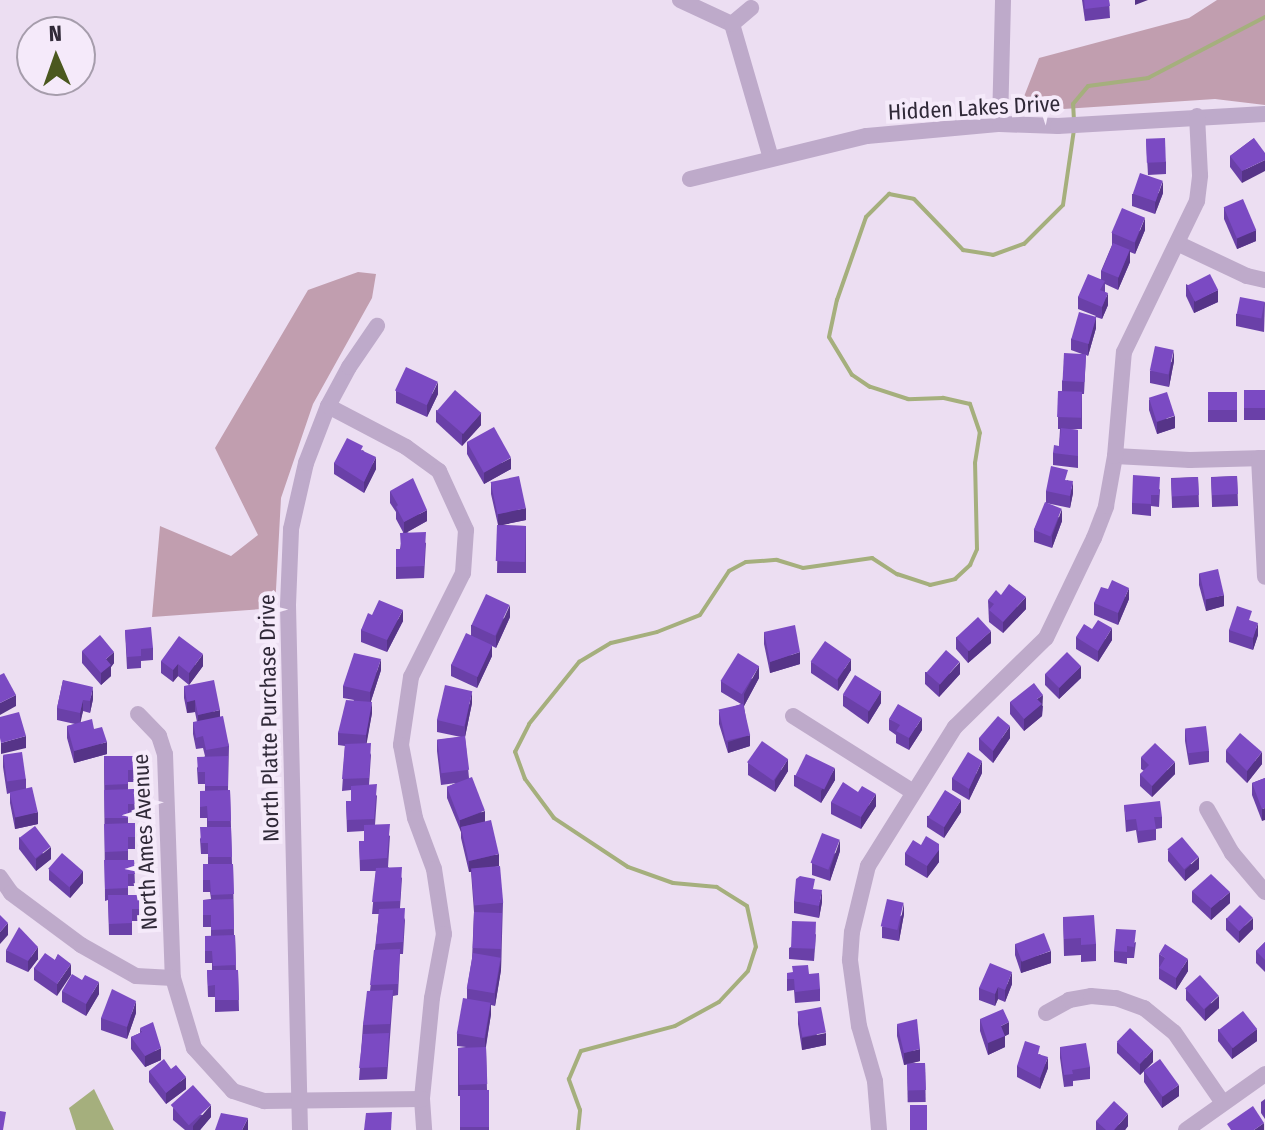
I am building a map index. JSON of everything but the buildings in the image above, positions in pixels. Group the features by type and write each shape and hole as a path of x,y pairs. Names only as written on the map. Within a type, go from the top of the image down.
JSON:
{"street":[{"path":"680,0 732,24 771,158"},
{"path":"1000,124 1003,0"},
{"path":"732,24 751,8"},
{"name":"Hidden Lakes Drive","path":"690,179 867,136 1000,124 1058,126 1265,114"},
{"path":"879,1130 875,1081 852,989 852,932 868,866 955,727 1036,650 1054,624 1101,522 1115,456 1124,352 1191,218 1199,189 1197,116"},
{"path":"1179,244 1237,272 1265,280"},
{"name":"North Platte Purchase Drive","path":"300,1130 288,621 291,529 306,463 328,406 349,367 377,326"},
{"path":"328,406 406,447 439,471 466,530 463,573 411,677 401,745 415,818 434,869 444,934 432,998 422,1099 424,1130"},
{"path":"1115,456 1190,460 1262,458 1265,577"},
{"name":"North Ames Avenue","path":"138,714 159,736 165,754 173,978 194,1048 233,1091 264,1101 300,1103 422,1099"},
{"path":"793,716 913,792"},
{"path":"1207,809 1232,853 1265,892"},
{"path":"0,877 11,893 81,945 136,976 173,978"},
{"path":"1046,1013 1069,1000 1091,996 1116,998 1144,1008 1174,1032 1223,1103"},
{"path":"1186,1130 1265,1074"}],"shaded area":[{"path":"1217,0 1265,0 1265,105 1215,99 1018,112 1039,58 1189,18"},
{"path":"358,272 376,274 372,298 313,404 281,498 275,608 152,617 160,526 231,556 258,535 215,448 308,290"},
{"path":"94,1089 114,1130 76,1130 69,1108"}],"waterway":[{"path":"1074,121 1073,104 1088,86 1148,78 1265,17"},
{"path":"578,1130 580,1110 569,1079 581,1051 675,1026 719,1002 748,971 756,947 747,906 717,887 673,883 628,867 554,818 525,779 515,752 529,724 579,662 611,643 657,632 700,615 729,571 746,562 777,560 803,568 872,558 897,574 930,585 955,579 970,565 977,549 975,463 980,433 970,404 943,398 908,399 870,387 852,375 829,337 837,300 866,217 889,194 914,199 963,250 993,255 1024,244 1063,205 1074,130"}]}
